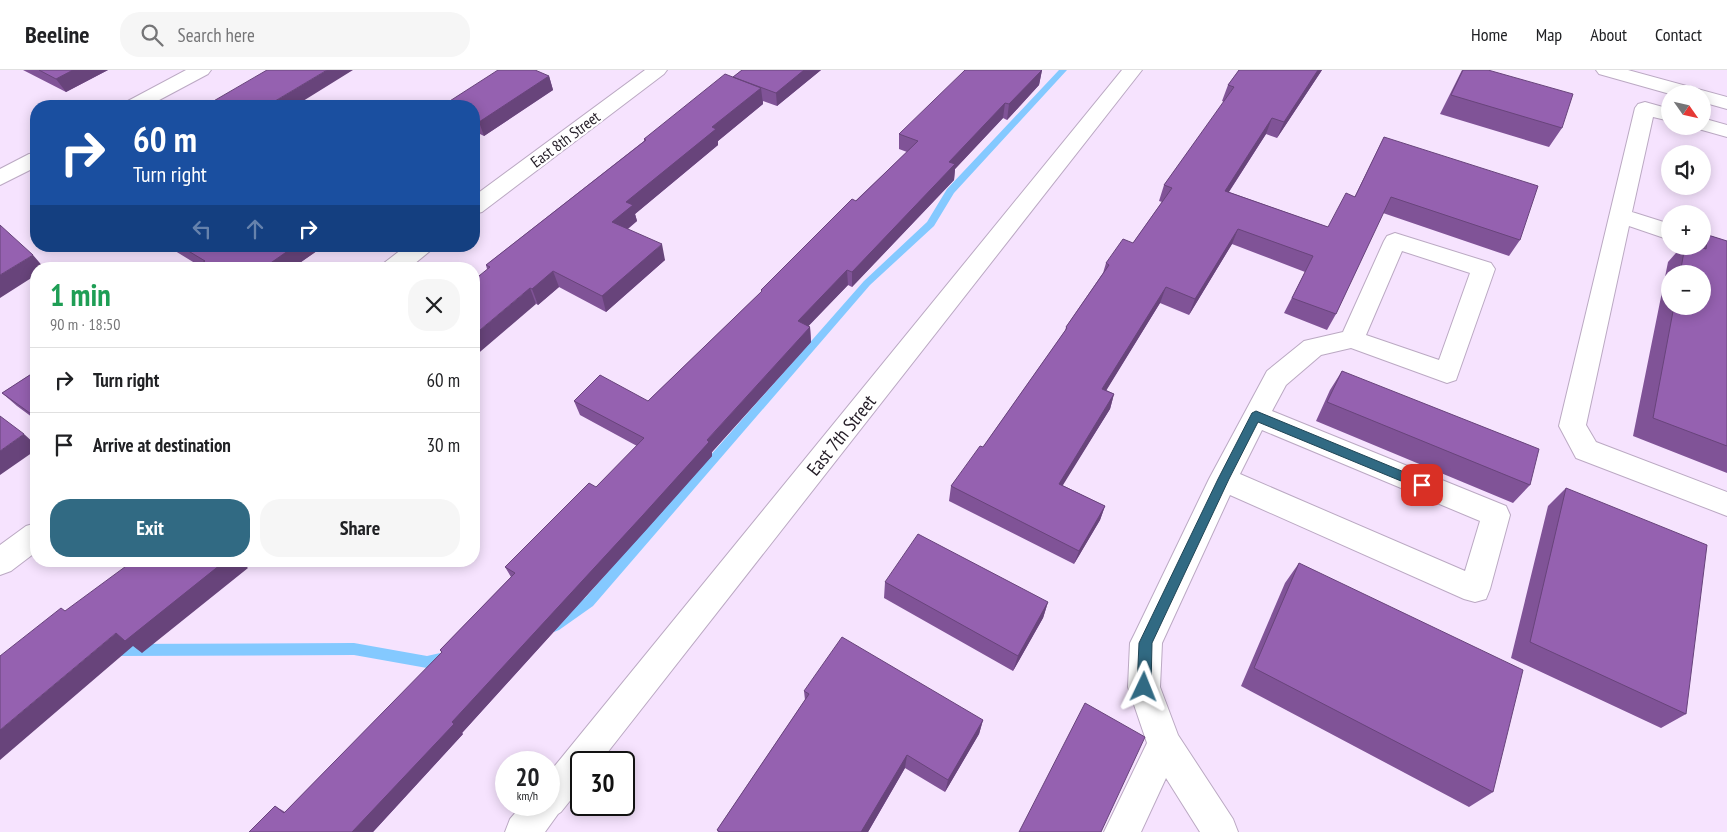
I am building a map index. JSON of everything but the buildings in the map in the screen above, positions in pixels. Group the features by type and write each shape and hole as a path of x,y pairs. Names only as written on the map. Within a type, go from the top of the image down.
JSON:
{"street":[{"path":"144,100 200,70"},
{"name":"East 8th Street","path":"480,203 657,70"},
{"name":"East 7th Street","path":"560,786 1132,70"},
{"path":"1606,70 1662,85"},
{"path":"1651,82 1572,426 1586,450 1727,504"},
{"path":"1711,99 1727,103"},
{"path":"1645,108 1661,112"},
{"path":"1711,127 1727,131"},
{"path":"0,178 30,162"},
{"path":"1621,216 1661,229"},
{"path":"1220,832 1164,744 1144,687 1146,643 1223,479 1276,378 1313,348 1352,339 1447,374 1483,269 1396,240 1352,339"},
{"path":"401,262 414,252"},
{"path":"1223,479 1474,589 1496,515 1256,416"},
{"path":"0,562 30,540"},
{"path":"1122,832 1164,744"},
{"path":"523,832 535,816"}],"waterway":[{"path":"554,626 589,602 867,283 931,224 950,191 1063,70"},
{"path":"115,650 354,649 427,662 449,657"}],"route":[{"path":"1144,687 1146,643 1223,479 1256,416 1422,485"}]}
